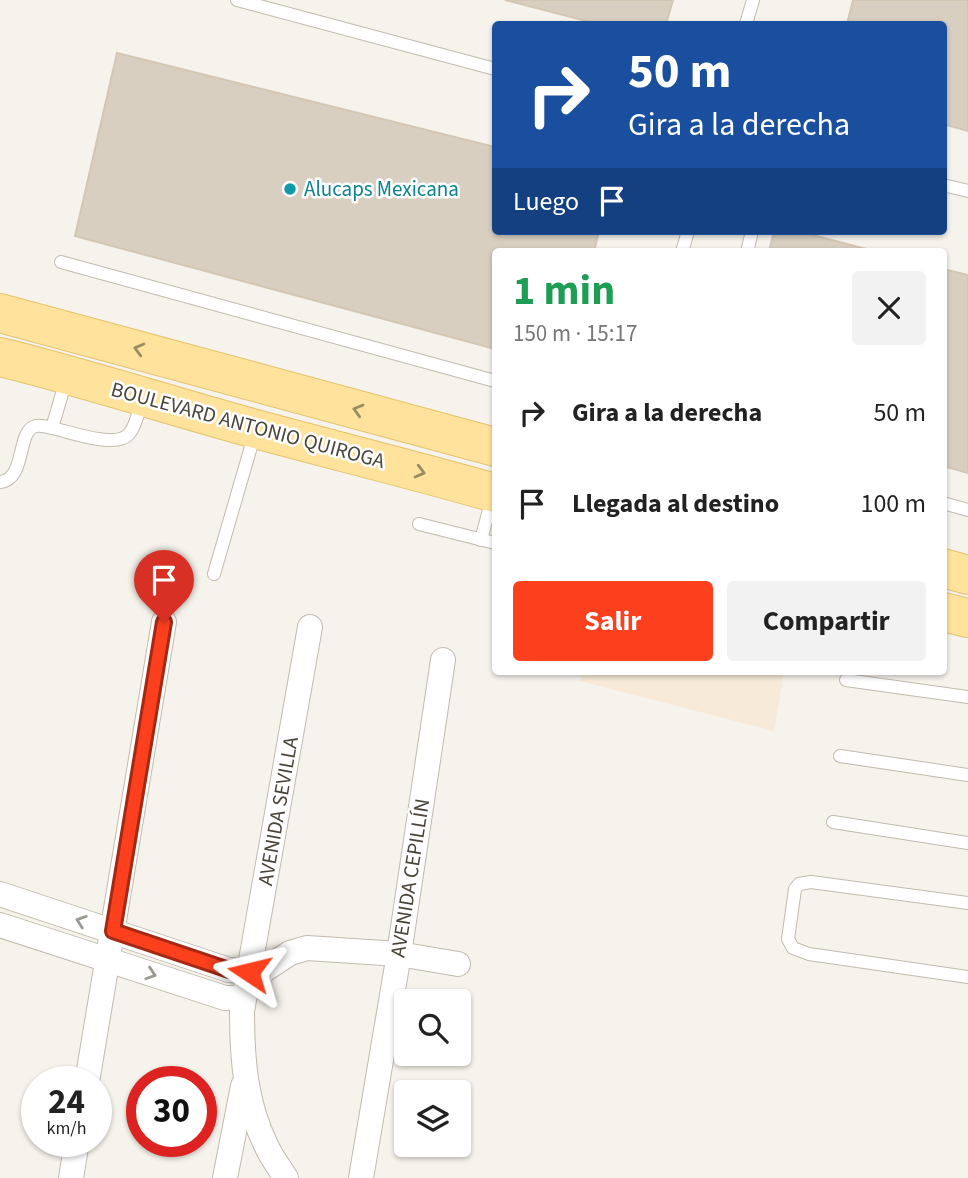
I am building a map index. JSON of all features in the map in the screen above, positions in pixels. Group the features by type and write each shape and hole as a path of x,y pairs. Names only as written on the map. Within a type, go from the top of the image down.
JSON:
{"main road":[{"name":"BOULEVARD ANTONIO QUIROGA","path":"0,313 492,446"},
{"name":"BOULEVARD ANTONIO QUIROGA","path":"0,357 256,429 492,490"},
{"path":"947,569 968,575"},
{"path":"947,613 968,618"}],"street":[{"path":"90,1066 164,622"},
{"name":"AVENIDA SEVILLA","path":"244,1076 242,1011 252,979 310,627"},
{"name":"AVENIDA CEPILLÍN","path":"361,1178 399,954 443,660"},
{"path":"252,979 8,897 3,926 225,998 235,998 252,979 290,953 307,948 399,954 458,964"},
{"path":"225,1178 244,1076"},
{"path":"244,1076 253,1114 266,1146 286,1178"},
{"path":"71,1178 74,1157"}],"lane":[{"path":"237,0 492,68"},
{"path":"747,21 753,0"},
{"path":"947,186 968,191"},
{"path":"61,262 492,380"},
{"path":"52,428 68,374"},
{"path":"0,482 13,477 27,433 33,426 110,441 124,439 132,431 143,397"},
{"path":"214,573 256,429"},
{"path":"481,540 492,502"},
{"path":"947,504 968,510"},
{"path":"419,524 492,542"},
{"path":"846,680 968,697"},
{"path":"840,756 968,775"},
{"path":"833,822 968,843"},
{"path":"968,904 811,882 799,884 795,889 789,939 793,948 809,954 968,977"}],"shaded area":[{"path":"581,675 783,675 774,731 580,681"}],"building":[{"path":"505,0 673,0 667,21 586,21"},
{"path":"853,0 968,0 968,131 947,125 947,21 848,21"},
{"name":"Alucaps Mexicana","path":"117,53 492,146 492,235 598,235 595,248 492,248 492,348 75,236"},
{"path":"773,235 812,235 863,248 770,248"},
{"path":"947,270 968,275 968,473 947,467"}],"place":[{"name":"Alucaps Mexicana","path":"290,189"}],"route":[{"path":"164,622 113,931 229,970 249,972"}]}
